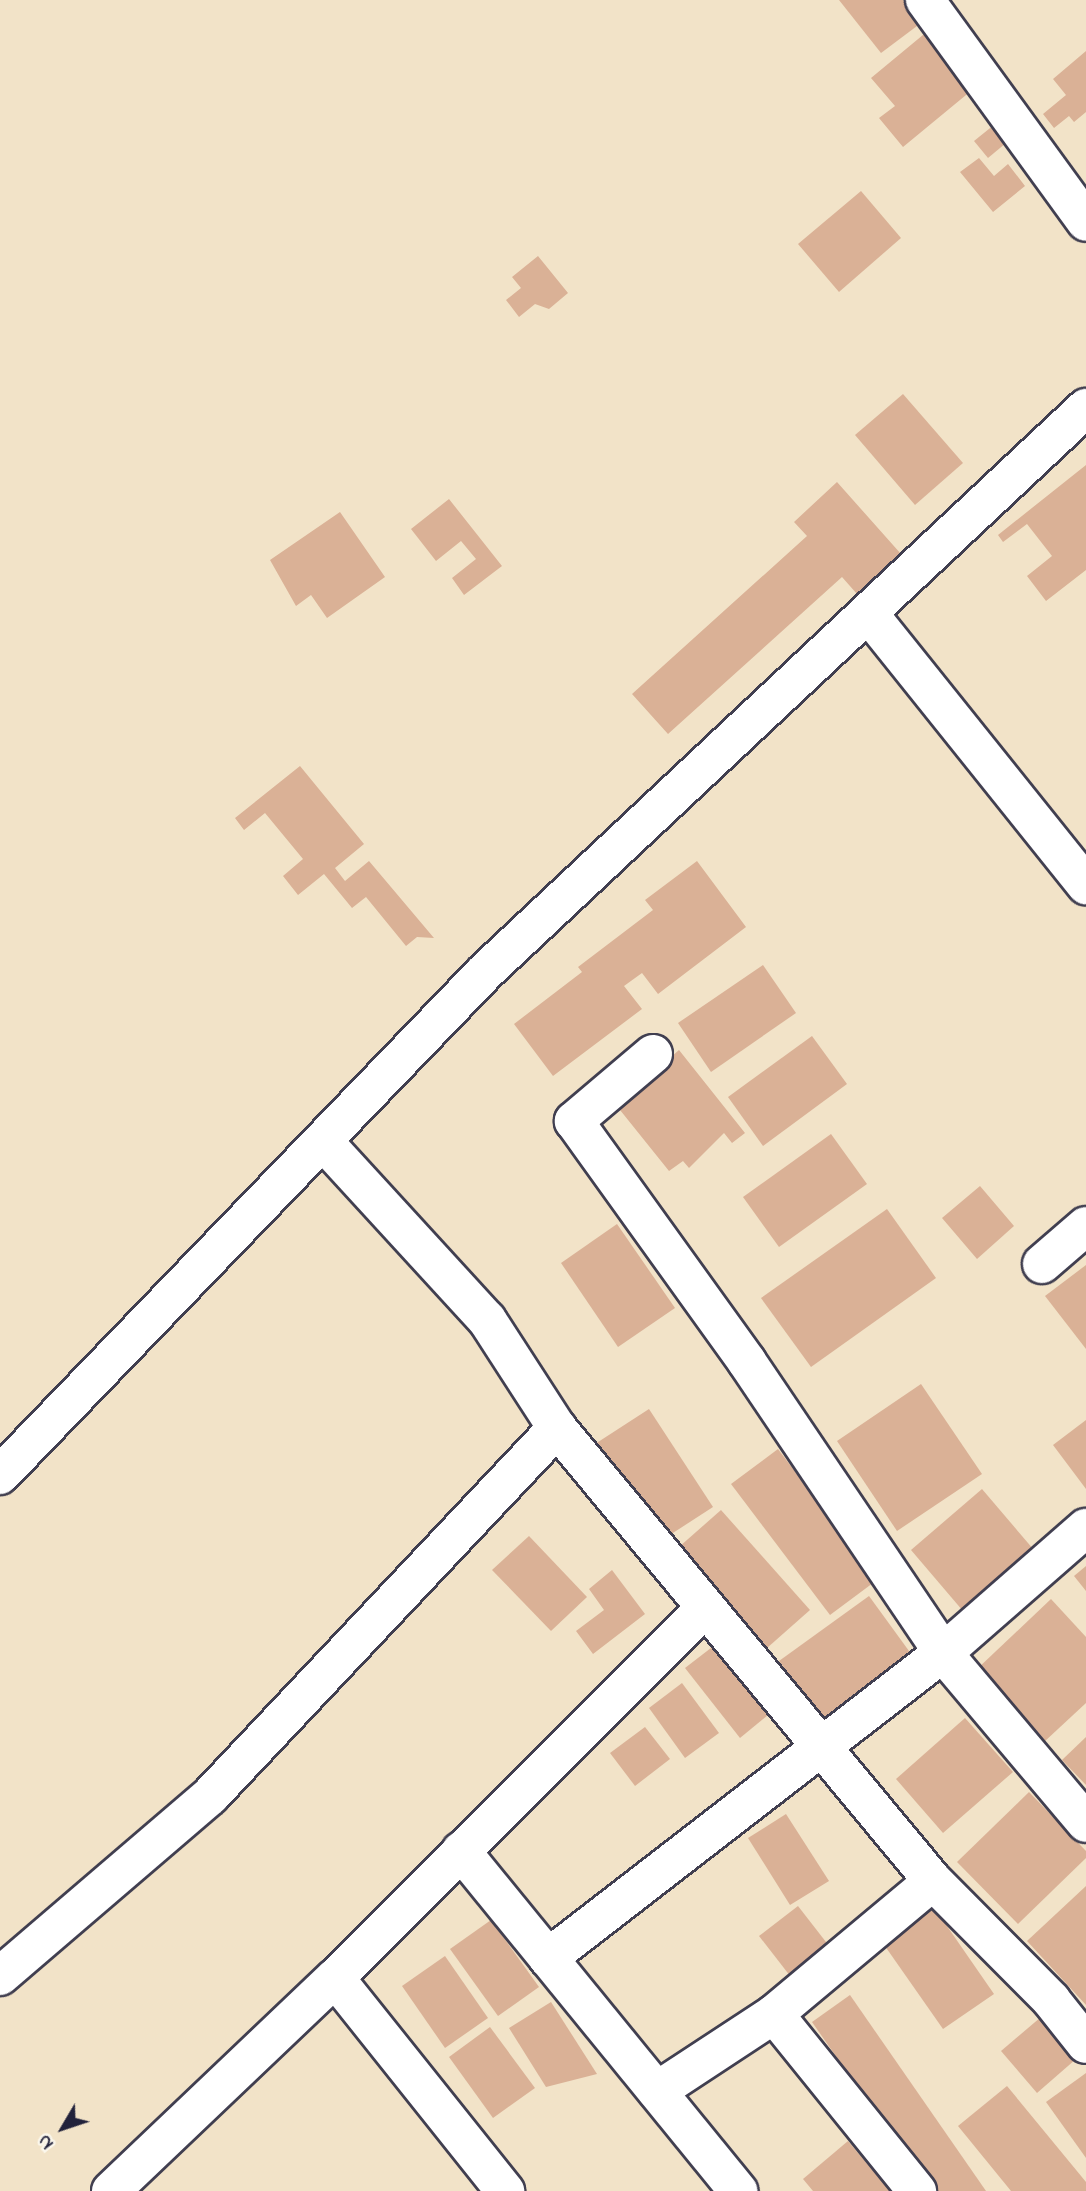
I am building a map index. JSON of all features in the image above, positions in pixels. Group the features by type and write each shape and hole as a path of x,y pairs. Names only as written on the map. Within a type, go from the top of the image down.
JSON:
{"street":[{"path":"925,0 1086,222"},
{"path":"0,1475 486,971 1086,408"},
{"path":"868,613 1086,885"},
{"path":"653,1054 574,1121 747,1362 943,1653 1086,1823"},
{"path":"323,1140 486,1320 557,1428 704,1609 823,1746 933,1881 1051,2000 1086,2044"},
{"path":"1042,1264 1086,1226"},
{"path":"0,1976 210,1796 557,1428"},
{"path":"548,1958 943,1653 1086,1528"},
{"path":"111,2191 335,1978 704,1609"},
{"path":"461,1851 738,2191"},
{"path":"657,2091 774,2014 933,1881"},
{"path":"335,1978 505,2191"},
{"path":"774,2014 917,2191"}],"building":[{"path":"839,0 903,0 921,23 881,53"},
{"path":"935,25 983,81 903,147 879,118 895,106 871,78"},
{"path":"1086,51 1086,112 1074,122 1069,116 1054,128 1043,114 1066,95 1053,79"},
{"path":"1005,116 1018,133 988,158 974,141"},
{"path":"979,158 994,176 1008,164 1025,186 993,212 960,172"},
{"path":"861,191 901,238 839,292 798,244"},
{"path":"538,256 568,293 549,309 535,304 519,317 506,300 521,288 512,277"},
{"path":"903,394 963,463 915,505 855,435"},
{"path":"1086,465 1086,570 1046,601 1027,576 1052,556 1027,524 1003,542 998,535"},
{"path":"837,482 901,554 857,594 842,577 668,734 632,694 807,536 794,522"},
{"path":"449,499 502,566 464,595 452,578 476,559 461,541 436,561 411,529"},
{"path":"340,512 385,577 327,618 311,595 296,606 270,560"},
{"path":"300,766 364,844 335,868 345,881 369,861 434,938 417,937 406,946 366,897 352,908 324,874 298,895 283,876 303,859 265,813 244,830 235,818"},
{"path":"697,861 746,927 658,994 642,973 624,986 642,1009 553,1076 514,1024 582,972 578,967 653,910 645,900"},
{"path":"763,965 796,1013 711,1072 678,1023"},
{"path":"812,1036 847,1084 763,1146 728,1097"},
{"path":"679,1050 745,1133 732,1143 724,1133 689,1168 683,1161 669,1171 616,1105"},
{"path":"831,1134 867,1184 779,1247 743,1197"},
{"path":"980,1186 1014,1226 977,1259 942,1218"},
{"path":"887,1209 936,1278 811,1367 761,1298"},
{"path":"617,1224 675,1308 618,1347 561,1263"},
{"path":"1086,1265 1086,1349 1045,1296"},
{"path":"921,1384 982,1474 897,1531 837,1441"},
{"path":"649,1409 713,1507 659,1542 595,1444"},
{"path":"1086,1420 1086,1489 1053,1445"},
{"path":"778,1449 877,1580 830,1615 731,1484"},
{"path":"982,1489 1034,1550 963,1611 911,1550"},
{"path":"721,1510 810,1610 767,1648 679,1547"},
{"path":"529,1536 587,1597 551,1631 492,1570"},
{"path":"1086,1566 1086,1591 1074,1576"},
{"path":"612,1570 645,1614 593,1654 576,1631 604,1610 589,1589"},
{"path":"869,1596 917,1662 827,1727 779,1661"},
{"path":"1051,1599 1086,1637 1086,1703 1044,1742 976,1670"},
{"path":"720,1641 774,1710 740,1738 685,1668"},
{"path":"682,1683 719,1733 685,1758 649,1708"},
{"path":"965,1718 1013,1772 943,1833 896,1779"},
{"path":"645,1727 670,1759 635,1786 610,1753"},
{"path":"1086,1737 1086,1785 1062,1760"},
{"path":"1029,1792 1086,1851 1086,1858 1018,1924 957,1862"},
{"path":"786,1814 829,1881 790,1905 748,1838"},
{"path":"1086,1886 1086,2005 1027,1941"},
{"path":"931,1903 994,1994 943,2029 880,1939"},
{"path":"798,1906 833,1951 794,1981 759,1936"},
{"path":"491,1920 539,1987 498,2016 450,1949"},
{"path":"445,1956 488,2018 445,2048 402,1986"},
{"path":"850,1995 986,2191 930,2191 812,2022"},
{"path":"551,2002 597,2074 546,2087 509,2028"},
{"path":"1041,2017 1076,2059 1037,2093 1001,2051"},
{"path":"490,2027 535,2088 493,2118 449,2057"},
{"path":"1086,2073 1086,2158 1046,2102"},
{"path":"1007,2086 1086,2182 1086,2191 1011,2191 958,2126"},
{"path":"848,2141 890,2191 813,2191 803,2179"}]}
